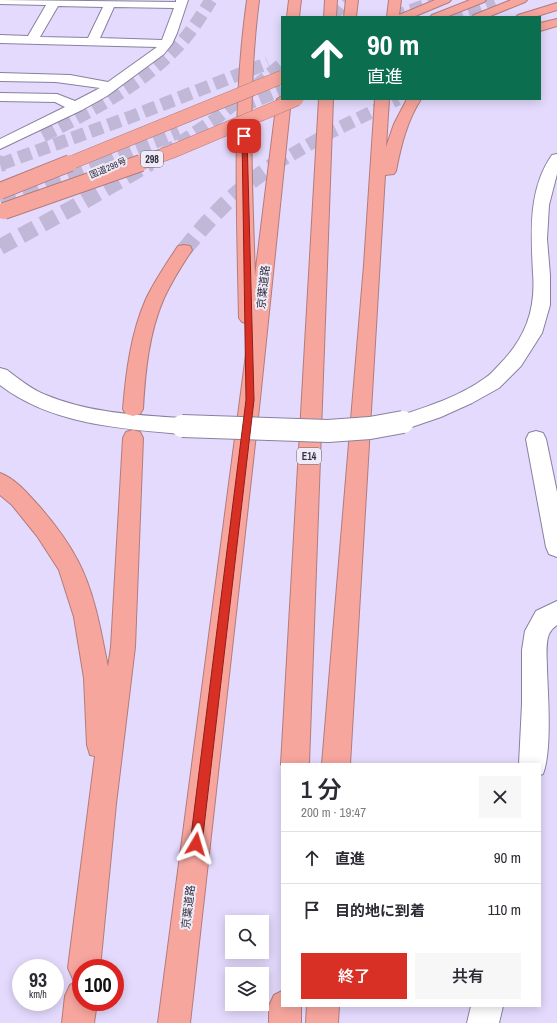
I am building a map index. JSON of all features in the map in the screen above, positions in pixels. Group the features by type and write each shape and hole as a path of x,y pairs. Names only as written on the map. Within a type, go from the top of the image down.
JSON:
{"highway":[{"path":"293,16 295,0"},
{"path":"330,16 331,0"},
{"path":"350,16 352,0"},
{"path":"395,0 396,15"},
{"path":"396,15 401,0"},
{"path":"396,15 445,0"},
{"path":"439,16 480,0"},
{"path":"481,16 521,0"},
{"path":"250,400 244,163 245,80 248,36 254,2"},
{"path":"525,16 557,6"},
{"path":"541,27 557,22"},
{"name":"298","path":"137,135 208,100 281,67"},
{"name":"国道298号","path":"0,191 281,77"},
{"name":"国道298号","path":"2,212 281,96"},
{"name":"京葉道路","path":"174,1023 250,400 284,100"},
{"name":"298","path":"2,212 171,152 295,100"},
{"name":"E14","path":"295,763 326,100"},
{"path":"324,148 333,100"},
{"path":"336,763 359,424 374,243 382,100"},
{"path":"374,243 392,152 403,117 413,100"},
{"path":"133,409 135,376 143,336 152,306 184,250"},
{"path":"85,959 102,804 123,647 133,438"},
{"path":"0,482 20,499 46,529 69,567 86,617 96,678 102,804"},
{"path":"285,1007 285,1023"},
{"path":"322,1023 323,1007"},
{"path":"78,1023 79,1011"}],"street":[{"path":"0,1 110,4 182,3 171,36 166,44 111,87 77,107 0,145"},
{"path":"32,40 54,2"},
{"path":"92,42 110,4"},
{"path":"0,39 166,44"},
{"path":"0,77 74,79 96,82 111,87"},
{"path":"0,97 57,98 77,107"},
{"path":"0,375 12,385 38,400 80,413 116,421 182,426 328,431 370,428 402,422 434,412 465,398 492,383 514,361 533,333 542,305 542,275 539,239 541,205 550,172 557,158"},
{"path":"536,439 557,547"},
{"path":"533,763 535,704 534,650 538,631 545,618 557,612"},
{"path":"483,1023 487,1007"}],"tunnel":[{"path":"43,136 97,107 149,73 184,40 211,0"},
{"path":"333,16 346,0"},
{"path":"396,16 440,0"},
{"path":"453,16 494,0"},
{"path":"3,163 133,116 268,63"},
{"path":"148,164 217,118 281,65"},
{"path":"242,106 281,90"},
{"path":"275,164 329,133 396,100"},
{"path":"102,164 179,132"},
{"path":"2,205 105,163"},
{"path":"0,247 74,207 150,163"},
{"path":"184,250 227,202 250,182 277,163"}],"route":[{"path":"196,844 250,400 244,136"}]}
